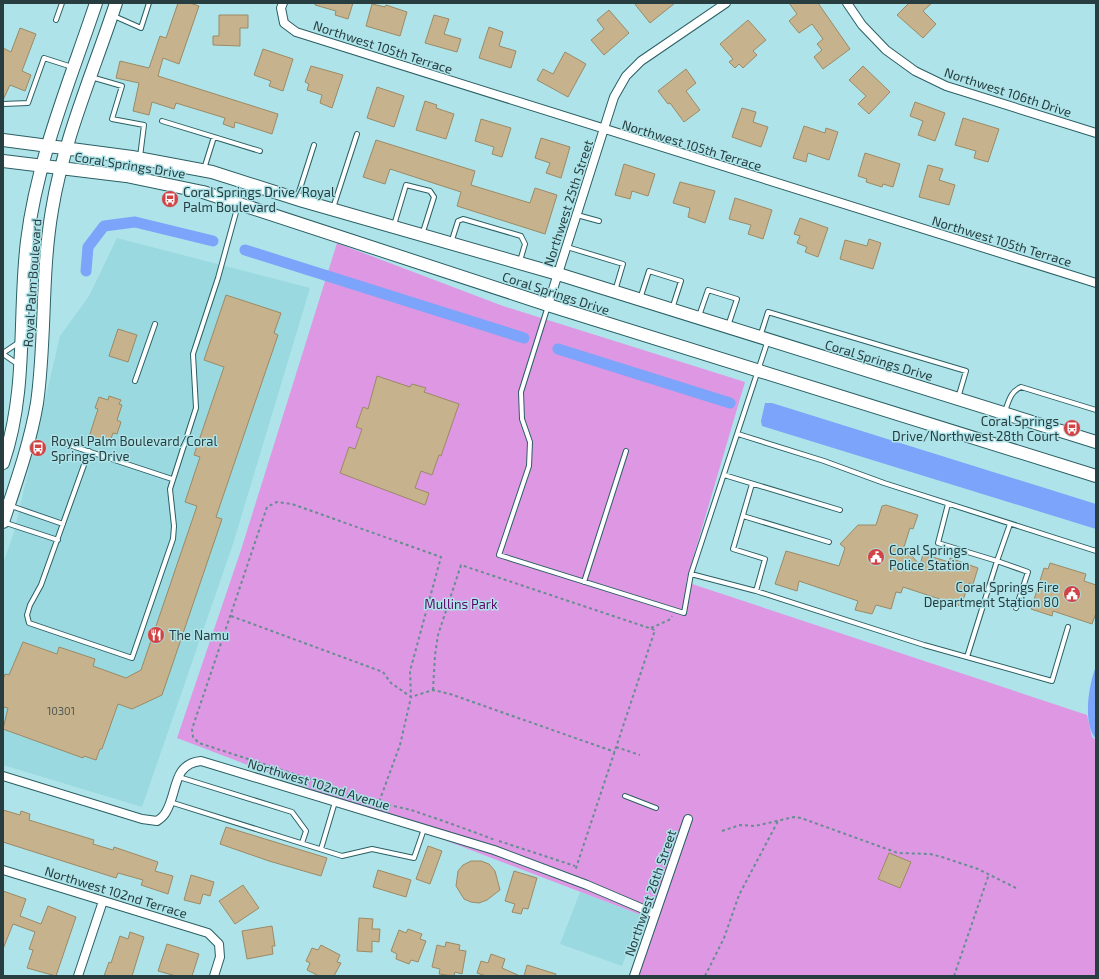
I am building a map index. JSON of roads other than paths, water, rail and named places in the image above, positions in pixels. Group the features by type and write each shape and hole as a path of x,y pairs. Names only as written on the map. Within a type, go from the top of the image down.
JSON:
{"main road":[{"name":"Royal Palm Boulevard","path":"3,462 8,449 18,399 27,242 41,166 96,3"},
{"name":"Royal Palm Boulevard","path":"3,522 6,504 26,453 36,403 42,352 47,244 52,210 61,168 116,3"},
{"name":"Coral Springs Drive","path":"3,140 140,159 203,171 615,291 1096,442"},
{"name":"Coral Springs Drive","path":"3,161 134,178 203,192 548,305 1096,476"}],"street":[{"name":"Northwest 105th Terrace","path":"283,3 281,8 284,23 296,32 604,130 1096,283"},
{"name":"Northwest 25th Street","path":"548,305 614,97 626,76 636,66 726,3"},
{"name":"Northwest 106th Drive","path":"847,3 862,25 886,50 915,71 946,86 1096,133"},
{"name":"Northwest 102nd Avenue","path":"3,776 142,819 157,822 166,813 182,770 191,762 201,761 494,850 578,881 655,914"},
{"name":"Northwest 26th Street","path":"634,976 688,819"},
{"name":"Northwest 102nd Terrace","path":"3,870 208,933 219,944 220,957 214,976"},
{"path":"78,976 104,901"}],"lane":[{"path":"56,20 62,3"},
{"path":"112,15 141,28 149,3"},
{"path":"3,104 28,103 44,58 74,68"},
{"path":"91,77 122,86 112,120 144,125 140,159"},
{"path":"162,121 260,151"},
{"path":"333,210 357,134"},
{"path":"203,171 214,137"},
{"path":"297,199 314,145"},
{"path":"393,227 404,189 406,185 409,185 430,191 434,197 422,235"},
{"path":"89,451 41,585 30,605 27,615 29,623 132,658 173,539 174,526 170,489 196,408 193,354 218,278 239,203"},
{"path":"577,215 599,221"},
{"path":"451,243 458,221 463,219 521,236 525,244 520,263"},
{"path":"567,246 623,264 615,291"},
{"path":"640,299 649,271 681,281 671,309"},
{"path":"698,318 708,290 737,299 728,327"},
{"path":"548,305 521,392 522,418 530,442 529,466 499,555 684,613 691,574 759,371 768,312 966,371 958,399"},
{"path":"135,381 154,324"},
{"path":"21,367 3,353 22,340"},
{"path":"1004,414 1010,395 1021,387 1096,410"},
{"path":"738,434 824,461 948,504 1096,551"},
{"path":"63,443 172,479"},
{"path":"584,582 626,451"},
{"path":"724,475 840,510"},
{"path":"752,484 733,549 765,559 756,591"},
{"path":"6,504 63,524"},
{"path":"948,504 938,543 1028,572 1016,608"},
{"path":"743,516 829,542"},
{"path":"3,522 58,540"},
{"path":"967,657 1010,524"},
{"path":"691,574 756,591 967,657 1052,681 1068,627"},
{"path":"179,777 292,812 306,831 302,843"},
{"path":"625,796 656,808"},
{"path":"170,802 342,856 372,849 414,858 424,829"},
{"path":"321,849 335,802"}],"water":[{"path":"765,403 772,403 1096,504 1096,529 762,426 761,421"},
{"path":"1096,666 1096,739 1089,723 1088,703 1091,683"}],"waterway":[{"path":"86,271 88,247 104,226 135,222 213,241"},
{"path":"245,250 524,338"},
{"path":"558,349 730,403"}],"place":[{"name":"Coral Springs Drive/Royal Palm Boulevard","path":"170,199"},
{"name":"Coral Springs Drive/Northwest 28th Court","path":"1072,428"},
{"name":"Royal Palm Boulevard/Coral Springs Drive","path":"38,448"},
{"name":"Coral Springs Police Station","path":"876,557"},
{"name":"Coral Springs Fire Department Station 80","path":"1072,594"},
{"name":"The Namu","path":"156,635"}],"park label":[{"name":"Mullins Park","path":"461,604"}]}
